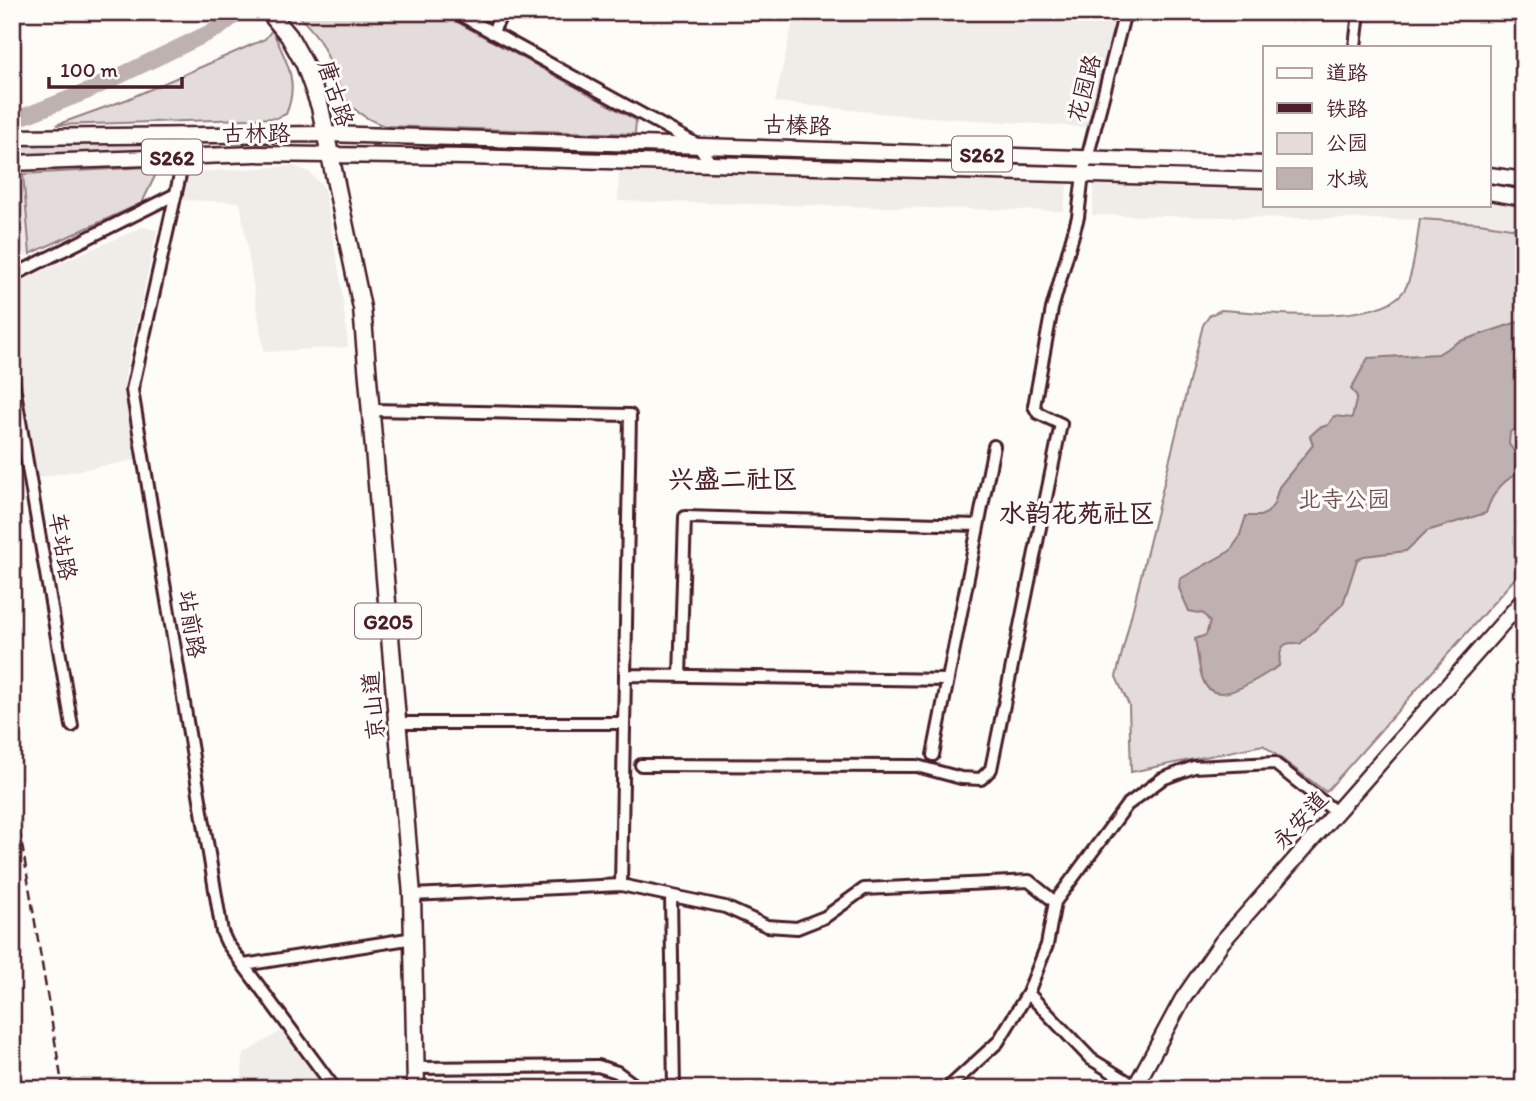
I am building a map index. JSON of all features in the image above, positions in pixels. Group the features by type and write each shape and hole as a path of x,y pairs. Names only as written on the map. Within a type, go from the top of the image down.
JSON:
{"highway":[{"name":"唐古路","path":"269,12 289,36 305,65 327,134 331,156"},
{"name":"京山道","path":"331,156 362,308 412,895 416,1089"}],"main road":[{"name":"古林路","path":"12,137 327,134"},
{"name":"古榛路","path":"327,134 1263,164"},
{"name":"古林路","path":"12,163 184,157 331,156"},
{"name":"古榛路","path":"331,156 710,162 1263,180"},
{"path":"1490,175 1524,180"},
{"path":"1490,192 1524,198"},
{"name":"永安道","path":"1134,1087 1182,1000 1222,942 1524,598"}],"street":[{"path":"455,12 698,145 710,162"},
{"path":"492,33 503,12"},
{"name":"花园路","path":"641,765 917,766 961,778 981,779 991,769 1062,424 1038,414 1034,406 1052,309 1078,217 1083,174 1125,12"},
{"path":"1355,46 1359,12"},
{"name":"站前路","path":"184,134 184,157 132,390 222,932 335,1089"},
{"path":"12,276 176,194"},
{"name":"车站路","path":"12,374 72,726"},
{"path":"370,410 630,415 621,885"},
{"path":"933,755 993,446"},
{"path":"680,676 685,517 977,524"},
{"path":"625,675 947,680"},
{"path":"397,723 624,723"},
{"path":"947,1089 998,1042 1028,993 1047,945 1055,902 1127,805 1162,779 1195,768 1274,763 1337,813"},
{"path":"412,895 621,885 725,907 767,926 797,928 825,917 864,889 1029,881 1055,902"},
{"path":"671,896 674,1089"},
{"path":"244,965 414,938"},
{"path":"1028,993 1091,1059 1134,1087"},
{"path":"416,1068 598,1066 617,1072 640,1089"}],"shaded area":[{"path":"795,12 1129,12 1098,128 900,115 775,102"},
{"path":"293,166 309,172 324,188 341,283 348,347 264,352 240,202 181,200 188,175 195,172"},
{"path":"619,170 1068,182 1063,211 618,201"},
{"path":"12,182 24,184 30,254 12,263"},
{"path":"1094,183 1263,187 1263,206 1490,206 1490,197 1524,203 1524,230 1436,220 1092,215"},
{"path":"143,227 157,230 124,380 136,460 36,478 12,339 12,304 17,282"},
{"path":"283,1030 327,1089 242,1089 243,1054"}],"green space":[{"path":"295,12 439,12 636,120 635,134 385,126 367,118 346,100 317,37"},
{"path":"272,30 290,71 292,92 286,114 277,118 56,125 128,99 265,39"},
{"path":"145,140 145,152 12,158 12,143"},
{"path":"149,167 155,176 142,203 30,254 23,174"},
{"name":"北寺公园","path":"1420,219 1479,223 1524,230 1524,568 1326,792 1263,745 1131,772 1129,705 1116,677 1203,325 1210,315 1221,310 1319,315 1372,309 1392,301 1405,289 1411,274"}],"water":[{"path":"1524,320 1524,424 1510,432 1509,444 1516,454 1524,454 1524,471 1499,487 1486,513 1427,531 1406,551 1364,556 1357,560 1343,604 1300,644 1285,645 1281,651 1279,666 1251,683 1229,692 1218,693 1210,690 1200,672 1195,639 1206,635 1210,622 1204,614 1189,611 1179,588 1180,579 1230,551 1239,538 1246,516 1267,513 1274,504 1279,487 1313,445 1310,436 1319,428 1328,425 1334,416 1352,418 1357,396 1351,389 1368,358 1438,354 1458,342"}],"waterway":[{"path":"12,121 88,91 219,28 239,12"}],"railway":[{"path":"12,785 63,1089"}],"district":[{"name":"兴盛二社区","path":"733,479"},
{"name":"水韵花苑社区","path":"1077,513"}]}
